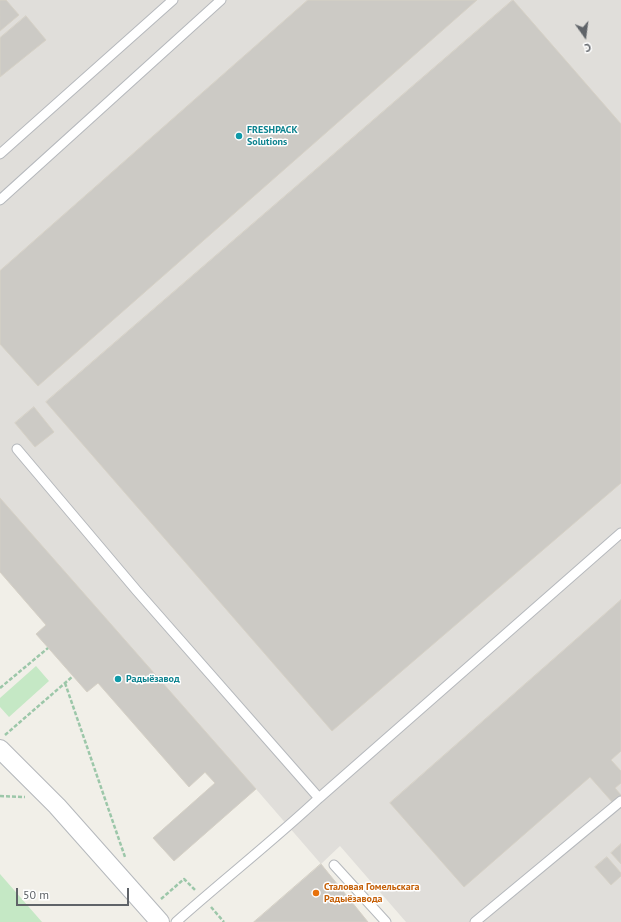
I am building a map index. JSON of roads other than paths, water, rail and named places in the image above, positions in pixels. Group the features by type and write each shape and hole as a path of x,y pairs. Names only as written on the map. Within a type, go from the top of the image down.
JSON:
{"street":[{"path":"2,743 160,922"}],"lane":[{"path":"0,154 173,0"},
{"path":"0,200 221,0"},
{"path":"17,449 147,603 319,798"},
{"path":"176,922 288,827 319,798 621,533"},
{"path":"475,922 621,801"},
{"path":"334,865 386,922"}],"place":[{"name":"FRESHPACK Solutions","path":"239,136"},
{"name":"Радыёзавод","path":"118,679"},
{"name":"Сталовая Гомельскага Радыёзавода","path":"316,893"}]}
